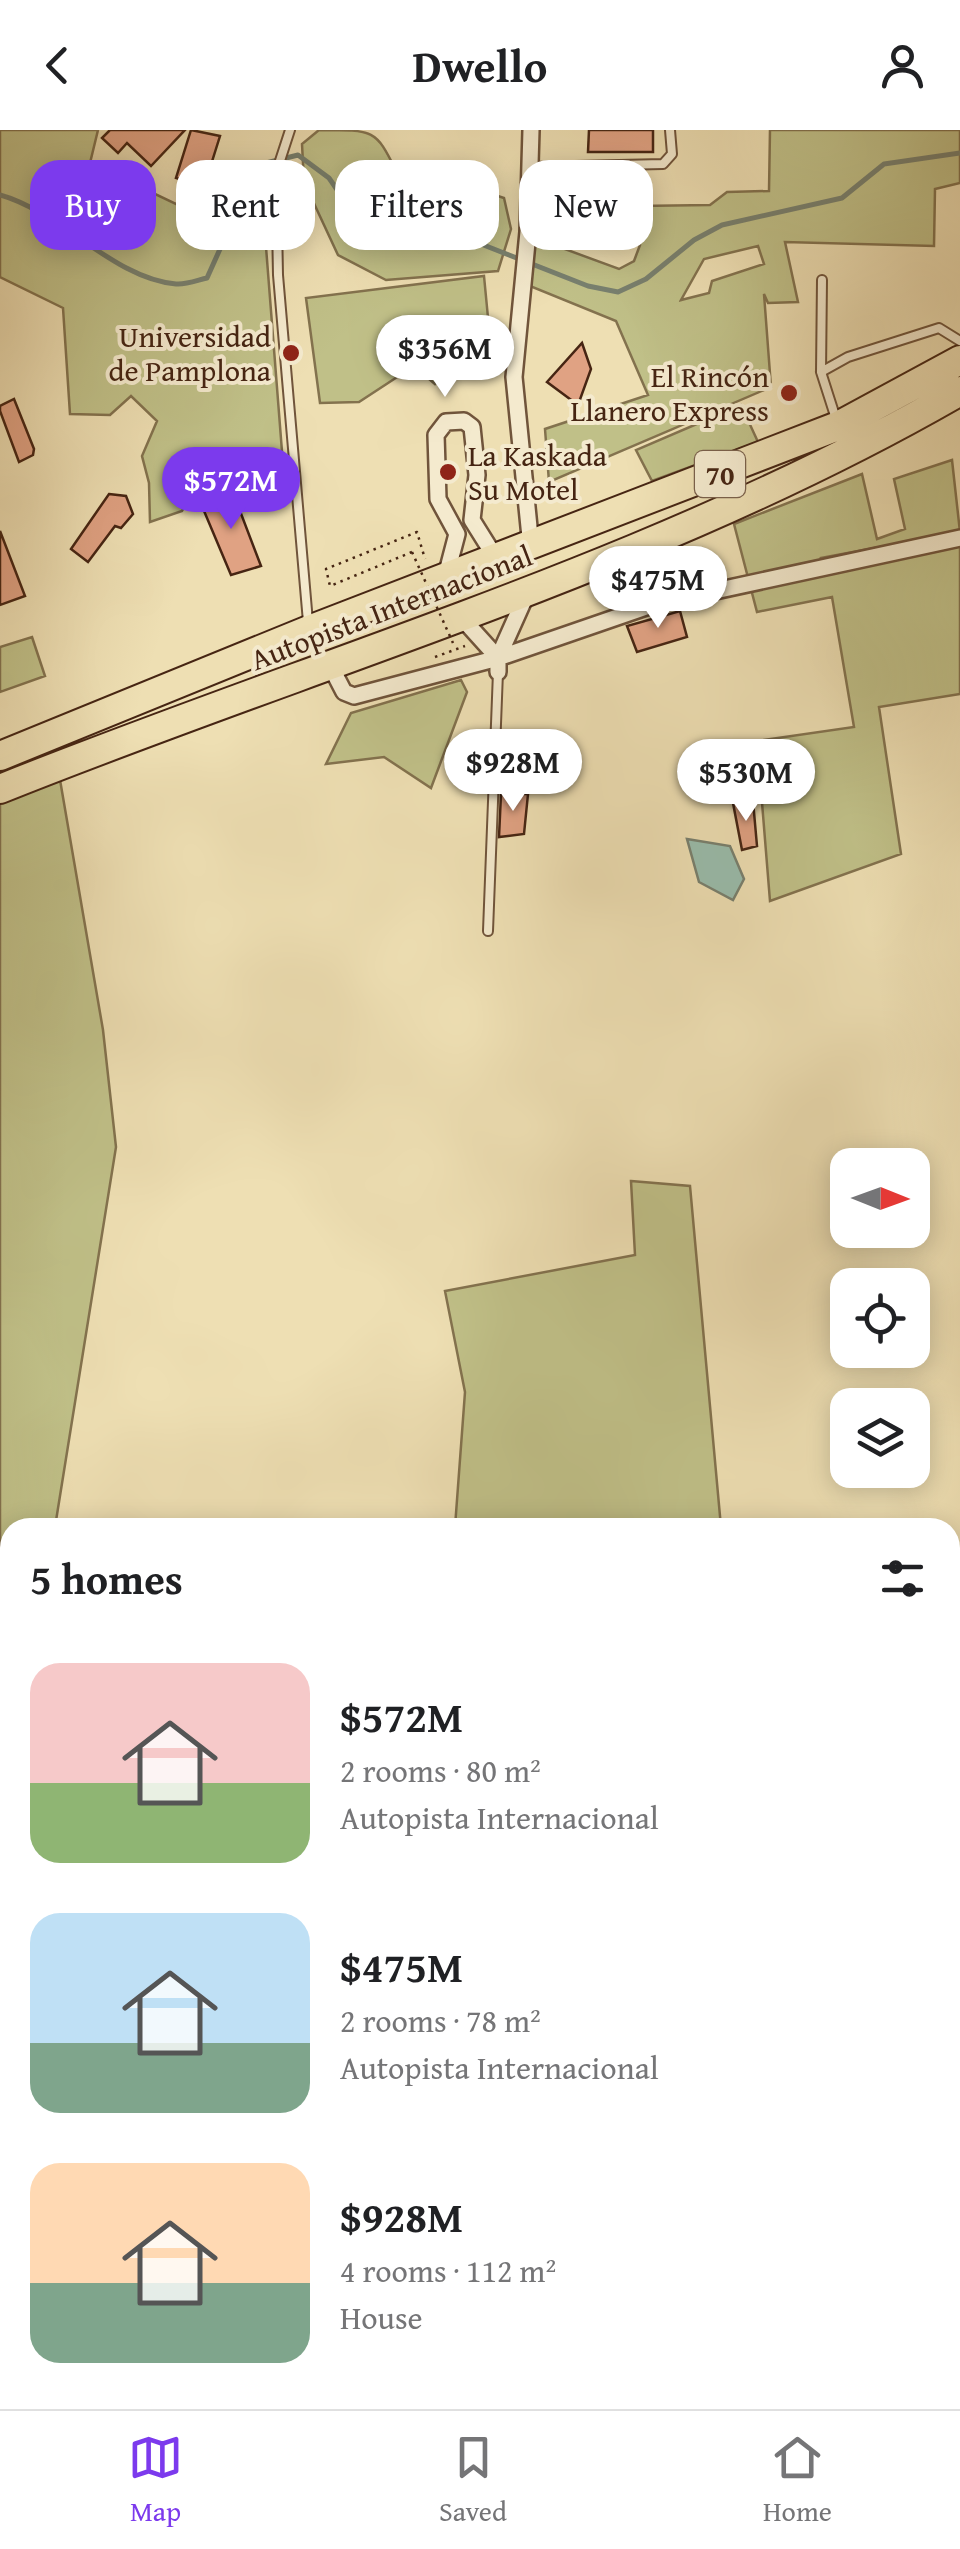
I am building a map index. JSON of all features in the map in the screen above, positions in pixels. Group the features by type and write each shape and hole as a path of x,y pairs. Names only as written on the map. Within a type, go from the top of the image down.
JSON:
{"highway":[{"name":"Autopista Internacional","path":"0,756 309,630 838,426 960,360"},
{"name":"Autopista Internacional","path":"0,789 330,665 457,630 528,591 785,481 960,391"}],"street":[{"path":"531,130 531,160"},
{"path":"524,250 514,377 530,546"},
{"path":"438,582 457,534 438,499 436,435 446,422 464,421 472,427 478,475 472,509 474,528 497,560"},
{"path":"450,515 472,509"},
{"path":"330,665 344,692 354,696 498,665 656,604 960,538"},
{"path":"633,548 656,604"},
{"path":"498,665 528,591"},
{"path":"457,630 481,640 498,665"}],"lane":[{"path":"290,130 276,173 278,275 309,630"},
{"path":"653,164 662,164 672,154 670,130"},
{"path":"822,280 820,372 838,426"},
{"path":"820,372 848,357 939,328 960,341"},
{"path":"488,931 498,665"}],"path":[{"path":"437,648 457,630 412,552 330,586 326,570 417,532 438,582"},
{"path":"428,659 481,640"}],"green space":[{"path":"0,130 98,130 91,160 30,160 30,250 156,250 156,194 176,204 176,250 266,250 285,490 246,496 227,461 202,472 182,511 150,522 149,483 142,456 157,421 131,396 110,415 70,414 63,308 0,277"},
{"path":"319,130 354,131 373,136 391,160 335,160 335,249 315,206 315,160 303,160 302,144"},
{"path":"770,130 960,130 960,183 935,189 934,246 785,242 798,302 768,303 764,294 771,387 549,482 545,429 648,395 616,321 525,284 532,250 568,250 619,269 634,261 638,250 653,250 653,206 710,205 727,192 769,191","holes":["758,246 764,264 712,281 709,293 681,300 704,259"]},
{"path":"499,196 504,198 511,229 498,271 386,280 338,255 336,250 499,250"},
{"path":"484,276 491,349 468,354 435,384 414,366 359,402 320,403 306,298"},
{"path":"741,405 758,442 652,481 636,450"},
{"path":"952,460 960,532 821,558 826,572 960,542 960,694 879,707 901,854 770,901 757,741 854,727 832,597 757,612 734,524 862,474 877,539 905,529 894,479"},
{"path":"32,637 45,676 0,692 0,647"},
{"path":"461,680 467,692 431,788 384,757 326,764 351,713"},
{"path":"59,774 103,1030 116,1147 56,1518 0,1518 0,798"},
{"path":"631,1181 690,1186 720,1518 456,1518 465,1392 445,1291 635,1255"}],"shaded area":[{"path":"687,839 730,846 744,879 733,900 699,882"}],"building":[{"path":"110,130 185,130 156,161 145,160 127,143 118,153 102,138"},
{"path":"191,130 220,136 212,160 182,160"},
{"path":"589,130 653,130 653,152 588,152"},
{"path":"582,343 591,369 578,405 547,382"},
{"path":"14,399 34,449 33,455 19,462 0,411 0,406"},
{"path":"232,490 261,566 231,575 199,499"},
{"path":"109,494 126,496 133,514 121,528 115,526 88,562 71,549"},
{"path":"0,531 25,596 0,605"},
{"path":"680,611 687,637 637,652 627,626"},
{"path":"501,794 528,794 524,834 499,837"},
{"path":"753,801 757,846 742,850 733,803"}],"waterway":[{"path":"0,195 45,215 131,270 153,279 184,284 207,278 220,249 231,181 258,165 298,155 329,178 349,207 419,240 481,244 588,286 618,292 646,279 694,240 722,225 842,198 884,164 960,153"}],"place":[{"name":"Universidad de Pamplona","path":"291,353"},
{"name":"El Rincón Llanero Express","path":"789,393"},
{"name":"La Kaskada Su Motel","path":"448,472"}]}
